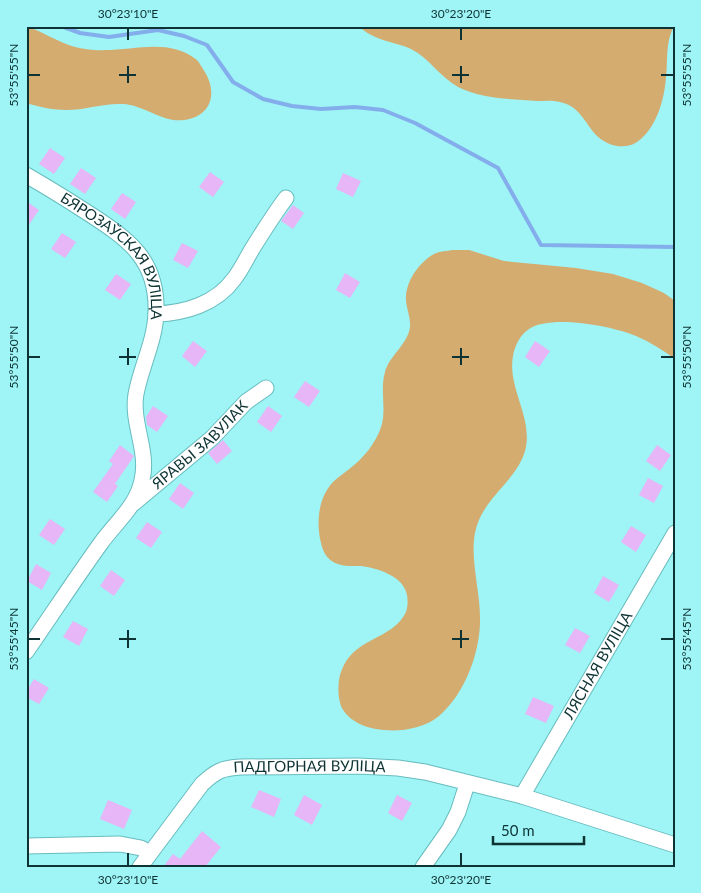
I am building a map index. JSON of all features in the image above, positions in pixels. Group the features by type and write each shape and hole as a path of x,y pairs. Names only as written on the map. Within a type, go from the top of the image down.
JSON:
{"street":[{"name":"БЯРОЗАЎСКАЯ ВУЛІЦА","path":"26,175 108,226 134,246 151,273 156,314 134,408 136,426 143,453 144,468 142,481 133,504 103,540 26,652"},
{"path":"156,314 187,310 204,304 227,288 286,198"},
{"name":"ЯРАВЫ ЗАВУЛАК","path":"133,504 212,438 246,402 266,388"},
{"name":"ЛЯСНАЯ ВУЛІЦА","path":"522,796 675,533"},
{"name":"ПАДГОРНАЯ ВУЛІЦА","path":"140,867 202,784 213,773 225,768 358,766 398,768 425,772 467,784 522,796 675,845"},
{"path":"422,867 449,830 458,812 467,784"},
{"path":"26,846 120,844 141,848 149,854"}],"shaded area":[{"path":"26,26 75,47 101,50 164,47 187,53 198,61 208,77 211,94 207,108 194,118 176,120 123,104 66,110 29,104 26,102"},
{"path":"359,26 674,26 668,45 665,87 658,114 649,130 637,142 632,145 615,146 599,138 577,110 567,104 554,101 497,98 467,91 452,83 423,57 411,49 371,35"},
{"path":"453,250 469,250 504,261 576,268 613,274 642,283 664,293 675,301 675,359 656,346 636,336 598,325 551,322 529,329 521,337 514,352 512,368 524,415 527,439 521,462 484,510 475,533 474,564 480,607 480,630 470,671 457,696 439,716 427,724 405,730 378,729 359,724 344,712 339,699 339,680 344,666 351,655 360,647 398,623 406,612 407,595 401,583 389,574 367,567 342,565 335,563 328,557 324,552 319,535 321,503 328,488 354,466 373,444 380,431 383,418 385,372 390,361 409,333 410,319 406,295 412,277 429,257"}],"building":[{"path":"50,148 65,158 54,174 39,164"},
{"path":"81,168 96,178 85,194 70,184"},
{"path":"210,172 224,182 213,197 199,187"},
{"path":"343,173 361,181 353,197 336,189"},
{"path":"122,193 136,202 125,219 111,209"},
{"path":"26,201 39,210 26,229"},
{"path":"293,205 304,213 293,229 281,221"},
{"path":"62,233 76,242 65,258 51,249"},
{"path":"182,243 198,251 188,268 173,260"},
{"path":"345,273 360,282 350,298 336,290"},
{"path":"116,274 131,284 120,300 105,290"},
{"path":"193,341 207,351 195,367 182,356"},
{"path":"535,341 550,351 539,367 525,357"},
{"path":"305,381 320,391 309,407 294,397"},
{"path":"153,406 168,416 157,432 147,425 146,417"},
{"path":"268,406 282,416 271,432 257,422"},
{"path":"223,440 232,451 217,464 208,453"},
{"path":"120,445 134,456 115,484 118,486 107,502 93,492 113,464 109,461"},
{"path":"657,445 671,455 660,471 646,461"},
{"path":"648,478 663,486 654,503 639,495"},
{"path":"180,483 194,493 183,509 169,499"},
{"path":"50,519 65,529 54,545 39,535"},
{"path":"147,522 162,532 151,548 136,538"},
{"path":"631,526 646,535 636,552 621,542"},
{"path":"36,564 51,573 42,590 27,581"},
{"path":"111,570 125,580 114,596 100,586"},
{"path":"603,576 619,585 609,602 594,593"},
{"path":"73,621 88,629 79,646 63,637"},
{"path":"575,628 590,636 580,653 565,645"},
{"path":"34,679 49,688 39,704 26,697 26,692"},
{"path":"533,697 554,706 546,723 525,714"},
{"path":"259,790 281,799 274,817 251,807"},
{"path":"304,795 322,805 312,825 294,815"},
{"path":"397,795 412,803 402,821 388,813"},
{"path":"108,800 132,810 124,829 100,819"},
{"path":"202,831 221,847 205,867 163,867 173,854 180,859"}],"waterway":[{"path":"61,26 80,33 109,37 158,30 184,36 207,45 233,82 263,99 292,106 321,109 355,107 383,110 415,123 498,168 541,245 675,247"}]}
